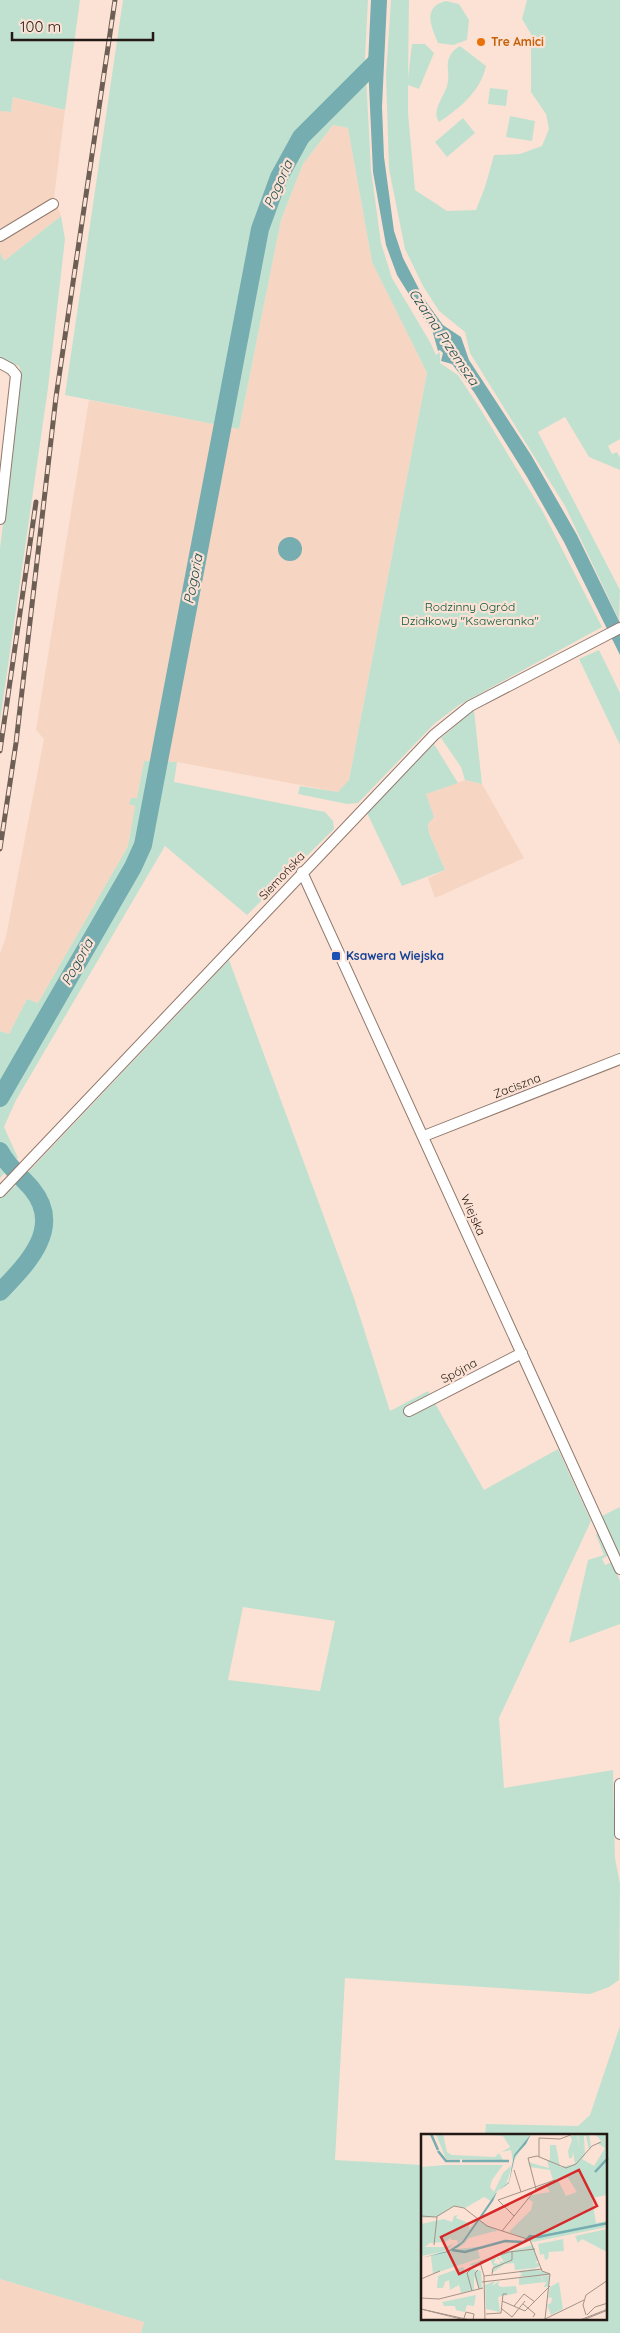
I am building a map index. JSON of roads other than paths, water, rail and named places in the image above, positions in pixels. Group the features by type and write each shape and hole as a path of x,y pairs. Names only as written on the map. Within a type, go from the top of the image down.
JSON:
{"street":[{"path":"0,236 53,204"},
{"path":"0,363 16,374 0,519"},
{"name":"Siemońska","path":"0,1192 434,735 470,706 620,628"},
{"name":"Wiejska","path":"302,872 620,1569"},
{"name":"Zaciszna","path":"424,1136 620,1060"},
{"name":"Spójna","path":"409,1411 522,1354"},
{"path":"620,1784 620,1834"}],"water":[{"name":"Czarna Przemsza","path":"371,0 387,0 382,107 384,157 394,231 403,258 424,299 443,325 461,337 469,360 531,455 577,535 620,623 620,655 564,542 527,477 474,392 452,364 441,361 443,353 440,350 438,351 433,333 397,275 386,245 373,172 368,64"},
{"path":"290,537 299,540 302,549 299,558 290,561 281,558 278,549 281,540"}],"waterway":[{"name":"Pogoria","path":"0,1098 133,867 143,845 260,229 279,177 301,137 375,63"},
{"name":"Pogoria","path":"0,1151 11,1167 32,1189 41,1204 44,1218 43,1232 38,1245 30,1258 0,1292"}],"railway":[{"path":"0,849 16,743 56,397 115,0"},
{"path":"0,751 36,502"}],"place":[{"name":"Tre Amici","path":"481,42"},
{"name":"Ksawera Wiejska","path":"336,956"}],"park label":[{"name":"Rodzinny Ogród Działkowy \"Ksaweranka\"","path":"470,614"}]}
